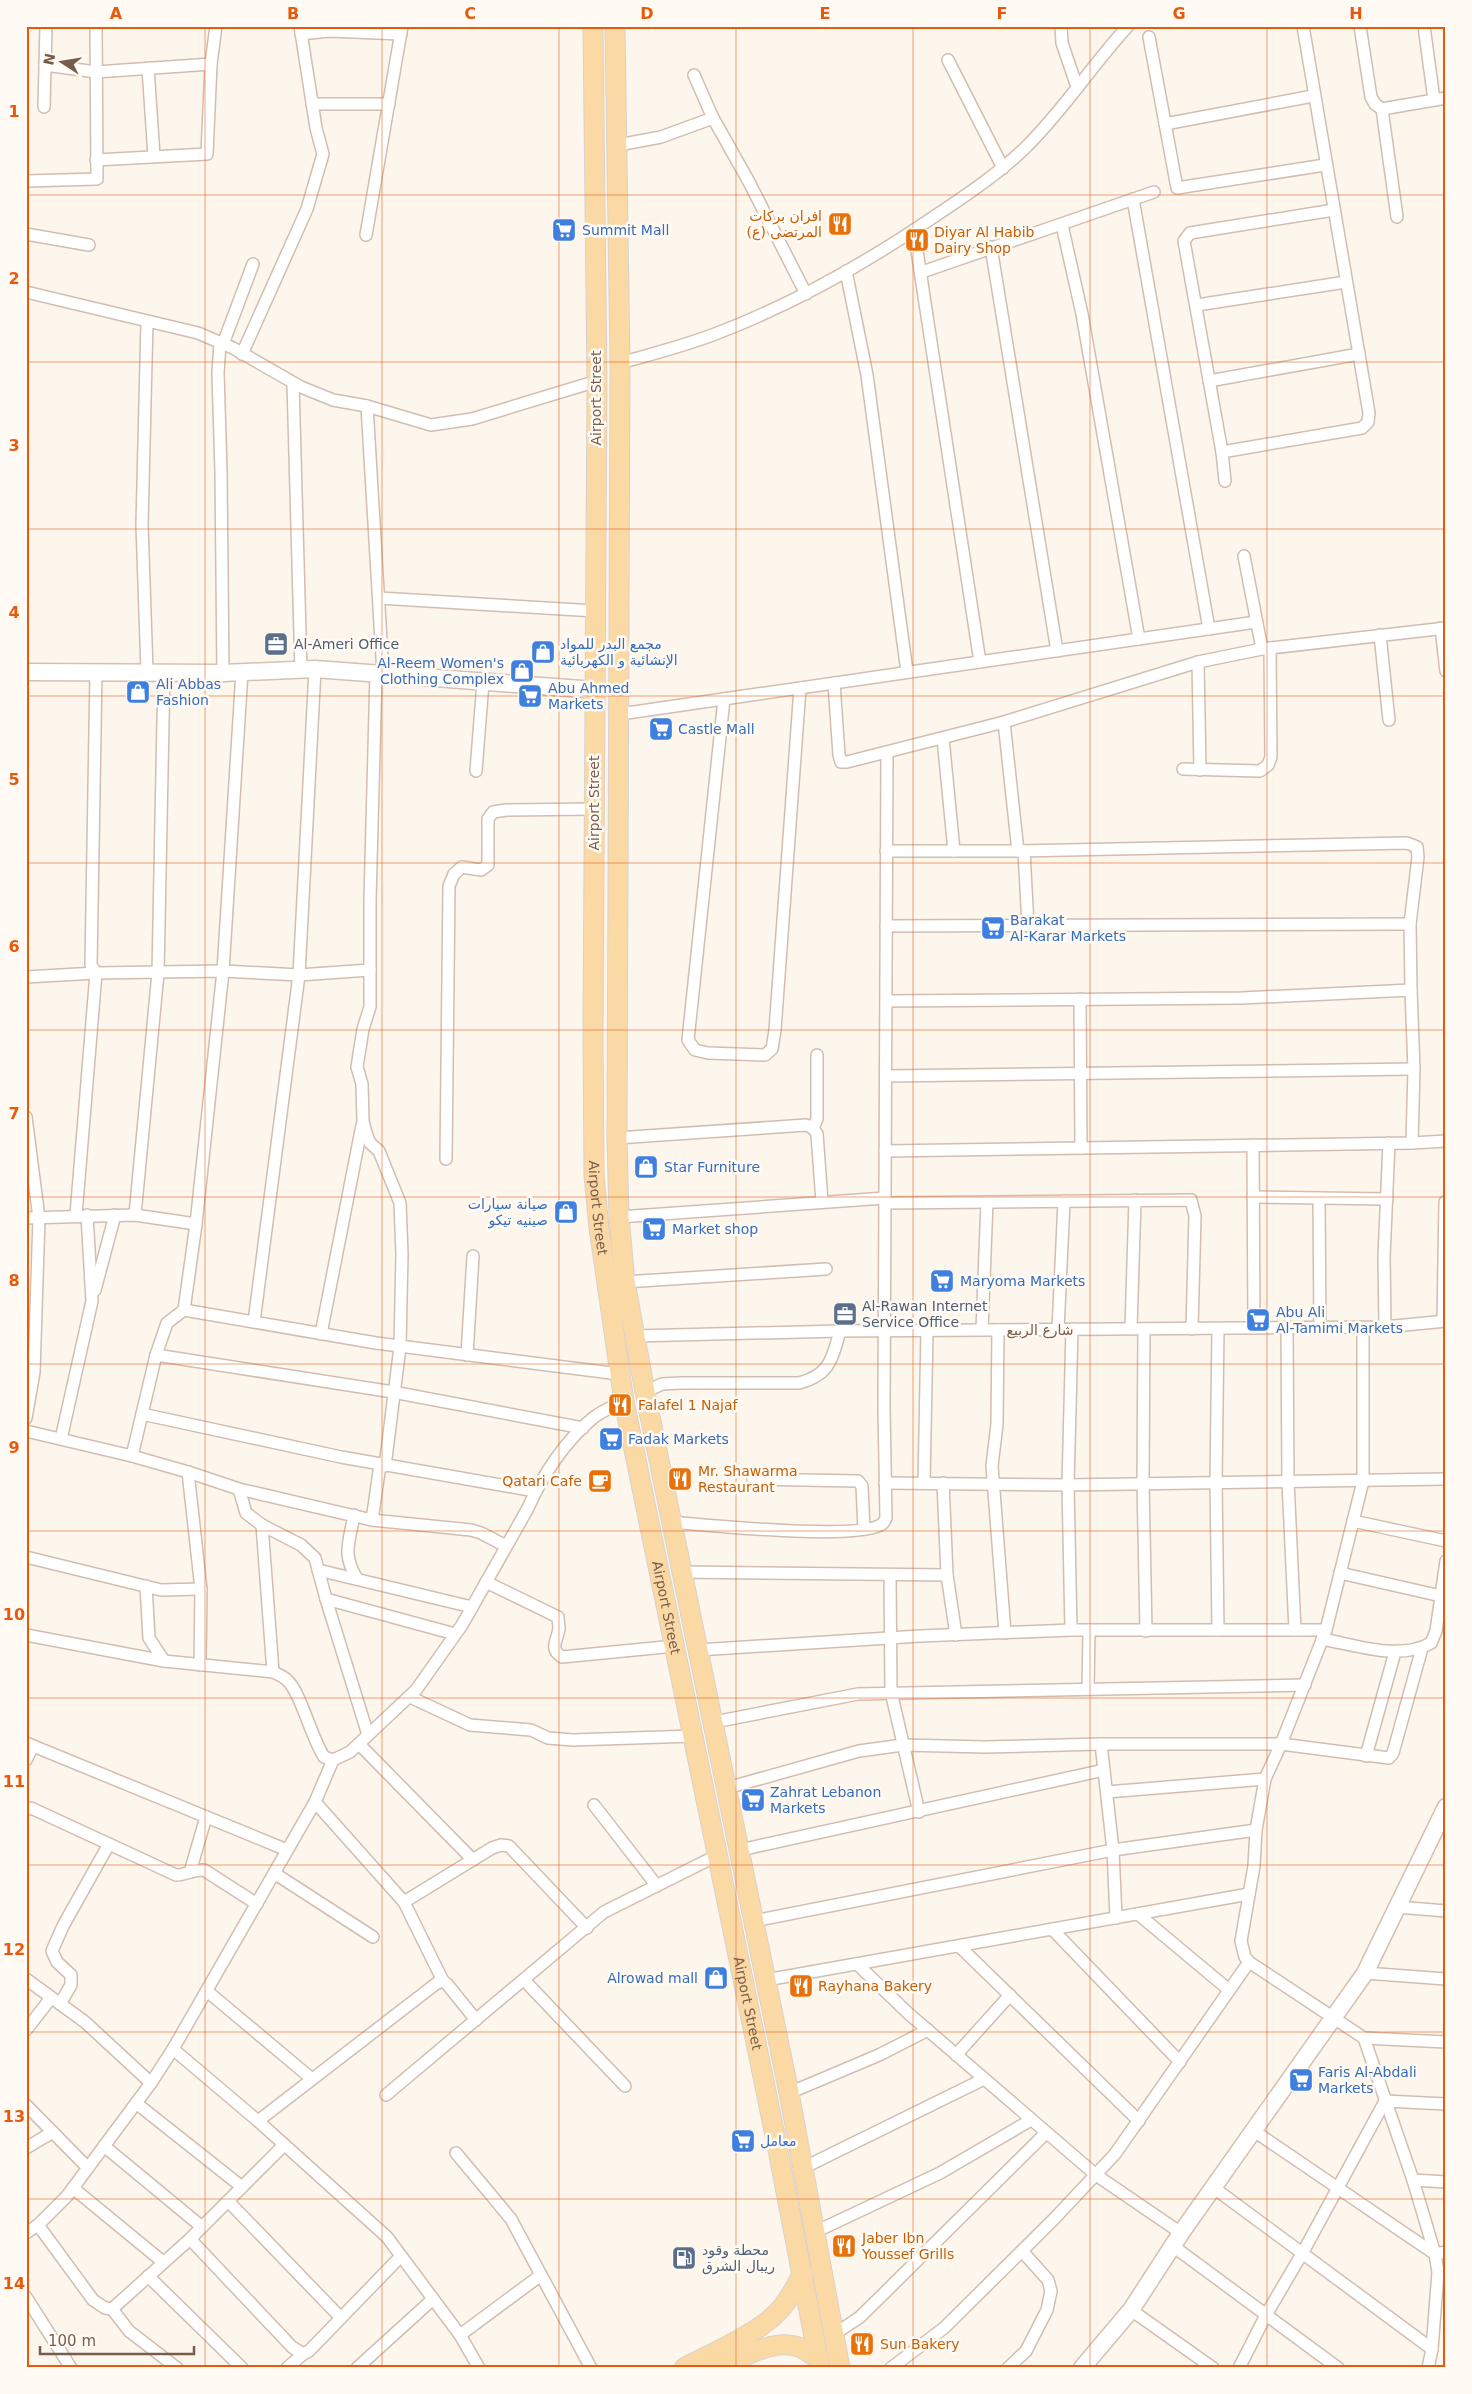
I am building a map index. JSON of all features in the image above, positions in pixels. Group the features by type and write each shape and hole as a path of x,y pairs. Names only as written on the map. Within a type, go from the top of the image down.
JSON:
{"main road":[{"path":"594,26 602,29 613,26"},
{"name":"Airport Street","path":"594,26 597,381 593,1053 594,1175 599,1228 624,1401 718,1855 820,2364"},
{"name":"Airport Street","path":"613,26 616,59 618,145 620,363 620,714 617,1053 619,1217 625,1282 645,1392 789,2093 840,2368"},
{"path":"593,61 606,56 616,59"},
{"path":"593,1012 604,1016 617,1010"},
{"path":"593,1053 606,1048 617,1053"},
{"path":"658,1564 668,1568 681,1567"},
{"path":"666,1600 677,1592 687,1596"},
{"path":"745,1990 756,1994 767,1983"},
{"path":"754,2033 758,2026 766,2023 776,2028"},
{"path":"684,2368 709,2362 772,2318 783,2307 803,2273"},
{"path":"722,2368 756,2351 771,2347 794,2346 820,2364"}],"street":[{"path":"44,107 46,26"},
{"path":"26,181 96,179 96,26"},
{"path":"96,160 207,154 216,26"},
{"path":"1061,26 1062,43 1078,87"},
{"path":"620,363 713,335 806,294 914,231 1003,168 1054,118 1128,26"},
{"path":"1222,452 1362,428 1368,422 1369,413 1313,96 1303,26"},
{"path":"1360,26 1371,98 1374,104 1382,109 1440,99 1424,26"},
{"path":"242,354 307,210 318,177 323,154 312,104 301,30 329,32 402,30 366,235"},
{"path":"1149,37 1177,188 1325,165"},
{"path":"948,60 1003,168"},
{"path":"45,65 96,72 212,64"},
{"path":"148,68 154,156"},
{"path":"694,75 713,118 749,182 806,294"},
{"path":"1166,124 1313,96"},
{"path":"312,104 389,104"},
{"path":"1382,109 1397,217"},
{"path":"618,145 661,137 713,118"},
{"path":"922,272 1154,192"},
{"path":"1133,199 1209,629"},
{"path":"1225,480 1197,305 1184,241 1190,233 1334,210"},
{"path":"1062,225 1082,314 1139,639"},
{"path":"914,231 922,272 980,662"},
{"path":"26,234 89,245"},
{"path":"991,247 1057,651"},
{"path":"224,673 222,471 218,373 222,344 253,264"},
{"path":"846,271 867,375 907,672"},
{"path":"1197,305 1346,282"},
{"path":"26,292 198,333 242,354 294,383 332,400 367,406 431,425 472,419 597,381"},
{"path":"147,671 142,524 148,322"},
{"path":"1209,381 1359,354"},
{"path":"254,1322 299,975 308,670 294,383"},
{"path":"321,1334 363,1121 362,1084 357,1067 363,1029 370,1007 370,900 380,674 379,598 367,406"},
{"path":"1183,769 1260,771 1268,765 1271,757 1266,648 1256,622 1244,556"},
{"path":"379,598 595,611"},
{"path":"620,714 1256,622"},
{"path":"834,683 841,762 847,762 1004,722 1198,662 1266,648 1443,628 1446,671"},
{"path":"1380,635 1388,720"},
{"path":"1198,662 1200,770"},
{"path":"26,672 164,671 224,673 308,670 595,690"},
{"path":"135,1215 158,974 164,671"},
{"path":"92,1301 81,1215 96,973 91,965 96,672"},
{"path":"184,1310 196,1224 223,971 242,672"},
{"path":"476,772 483,682"},
{"path":"724,699 688,1040 695,1050 765,1055 772,1049 775,1030 800,688"},
{"path":"1004,722 1021,851 1028,926"},
{"path":"943,738 954,851"},
{"path":"672,1522 830,1533 864,1529 883,1524 886,1518 887,753"},
{"path":"446,1159 448,886 454,874 462,867 481,870 488,864 488,819 493,812 507,810 594,809"},
{"path":"886,852 1407,843 1417,847 1418,857 1410,924 1410,990 1414,1069 1412,1143"},
{"path":"886,926 1410,924"},
{"path":"26,977 96,973 158,974 223,971 299,975 370,970"},
{"path":"886,1001 1242,998 1410,990"},
{"path":"1080,999 1081,1148"},
{"path":"813,1128 817,1119 817,1055"},
{"path":"886,1076 1080,1075 1414,1069"},
{"path":"26,1118 39,1218 32,1264 34,1372 26,1418"},
{"path":"363,1121 370,1143 379,1150 400,1203 402,1254 400,1347 372,1520"},
{"path":"618,1138 806,1125 813,1128 817,1134 822,1202"},
{"path":"885,1151 1389,1144 1446,1141"},
{"path":"1385,1328 1384,1257 1389,1144"},
{"path":"1253,1145 1254,1328"},
{"path":"1253,1197 1387,1198"},
{"path":"1319,1198 1320,1328"},
{"path":"619,1217 822,1202 885,1200 987,1202 1191,1200 1195,1216 1192,1329"},
{"path":"1131,1329 1135,1200"},
{"path":"1058,1330 1064,1201"},
{"path":"982,1330 987,1202"},
{"path":"1445,1202 1445,1321"},
{"path":"61,1439 92,1301 115,1215"},
{"path":"26,1218 135,1215 196,1224"},
{"path":"467,1355 474,1256"},
{"path":"625,1282 826,1269"},
{"path":"132,1456 156,1355 167,1322 184,1310 400,1347 619,1374"},
{"name":"شارع الربيع","path":"634,1336 927,1330 1385,1328 1445,1321"},
{"path":"1287,1328 1288,1481 1295,1630"},
{"path":"1363,1328 1363,1481 1324,1635 1281,1744 1265,1779 1256,1830 1250,1894 1241,1941 1245,1958 1249,1962 1364,2038 1446,2042"},
{"path":"1144,1329 1143,1482 1146,1631"},
{"path":"1218,1329 1216,1482 1218,1630"},
{"path":"924,1483 927,1330"},
{"path":"998,1330 997,1424 992,1466 1005,1633"},
{"path":"1071,1630 1068,1484 1072,1330"},
{"path":"645,1392 662,1384 799,1383 814,1379 826,1369 833,1356 840,1331"},
{"path":"156,1355 393,1392 583,1428"},
{"path":"26,2233 38,2225 73,2188 151,2083 207,1991 315,1802 333,1760 350,1752 416,1690 472,1607 528,1508 535,1491 569,1442 594,1418 624,1401"},
{"path":"142,1414 382,1465 535,1491"},
{"path":"26,1431 132,1456 239,1489 372,1520 471,1530 506,1546"},
{"path":"188,1472 200,1589 200,1665"},
{"path":"753,1479 858,1481 862,1486 864,1529"},
{"path":"885,1483 1068,1484 1446,1479"},
{"path":"943,1483 947,1575 956,1635"},
{"path":"239,1489 246,1513 262,1525 309,1551 315,1558 368,1735"},
{"path":"354,1515 347,1557 357,1579"},
{"path":"1353,1521 1446,1541"},
{"path":"262,1525 273,1672"},
{"path":"26,1557 161,1590 200,1589"},
{"path":"698,1650 890,1638 1071,1630 1295,1630 1395,1652 1422,1648 1431,1643 1436,1631 1446,1561"},
{"path":"681,1567 890,1575 947,1575"},
{"path":"318,1570 472,1607"},
{"path":"1340,1572 1441,1596"},
{"path":"890,1575 891,1692 919,1812"},
{"path":"486,1582 558,1616 559,1628 553,1645 556,1654 562,1657 675,1646"},
{"path":"146,1586 149,1638 164,1662"},
{"path":"326,1599 455,1634"},
{"path":"1088,1688 1090,1630"},
{"path":"26,1634 164,1662 273,1672 286,1680 295,1692 316,1744 324,1757 333,1760"},
{"path":"727,1788 859,1750 903,1745 985,1747 1101,1744 1281,1744 1389,1758 1393,1753 1422,1648"},
{"path":"1366,1756 1395,1652"},
{"path":"714,1722 858,1694 1305,1685"},
{"path":"410,1697 470,1725 531,1730 548,1738 573,1740 693,1736"},
{"path":"26,1760 30,1744 287,1850"},
{"path":"359,1744 473,1860"},
{"path":"1101,1744 1113,1850 1116,1918"},
{"path":"740,1850 1104,1770"},
{"path":"1107,1792 1265,1779"},
{"path":"315,1802 404,1902 443,1981 476,2020"},
{"path":"594,1805 657,1886"},
{"path":"28,1806 176,1875 195,1870 204,1870 256,1904"},
{"path":"1082,2368 1131,2310 1177,2239 1365,1973 1446,1807"},
{"path":"190,1872 206,1816"},
{"path":"754,1921 1113,1850 1256,1830"},
{"path":"26,2030 71,1985 71,1975 57,1962 52,1951 63,1926 109,1844"},
{"path":"404,1902 492,1848 501,1845 509,1846 587,1928"},
{"path":"386,2095 604,1912 718,1855"},
{"path":"274,1873 373,1938"},
{"path":"767,1983 857,1964 1250,1894"},
{"path":"1397,1907 1446,1911"},
{"path":"1138,1914 1230,1990"},
{"path":"1052,1929 1180,2062"},
{"path":"959,1946 1139,2121"},
{"path":"891,2368 944,2328 1022,2251 1115,2154 1249,1962"},
{"path":"857,1964 956,2055 1096,2175 1177,2239 1266,2315 1338,2368"},
{"path":"1365,1973 1446,1979"},
{"path":"26,1979 85,2022 151,2083"},
{"path":"524,1980 625,2086"},
{"path":"258,2121 437,1982 443,1981"},
{"path":"207,1991 312,2079"},
{"path":"956,2055 1010,1995"},
{"path":"789,2093 879,2056 928,2030"},
{"path":"1364,2038 1440,2253 1432,2350 1428,2368"},
{"path":"173,2049 258,2121 387,2238 460,2335 479,2368"},
{"path":"803,2168 984,2079"},
{"path":"1385,2101 1446,2104"},
{"path":"1239,2368 1266,2315 1303,2252 1385,2101"},
{"path":"136,2103 242,2187"},
{"path":"26,2105 88,2168"},
{"path":"815,2232 940,2173 1031,2120"},
{"path":"1254,2131 1337,2188 1440,2253"},
{"path":"26,2148 54,2132"},
{"path":"834,2335 860,2317 1046,2133"},
{"path":"112,2309 190,2239 284,2145"},
{"path":"104,2146 202,2227"},
{"path":"456,2153 506,2212 591,2368"},
{"path":"1414,2180 1446,2182"},
{"path":"73,2188 164,2262"},
{"path":"1214,2188 1303,2252 1432,2350"},
{"path":"228,2202 341,2318"},
{"path":"38,2225 93,2300 106,2308 112,2309 129,2331 177,2368"},
{"path":"190,2239 292,2347 303,2354"},
{"path":"1008,2368 1026,2351 1047,2310 1051,2291 1048,2280 1022,2251"},
{"path":"287,2368 309,2351 401,2256"},
{"path":"460,2335 541,2275"},
{"path":"148,2276 242,2368"},
{"path":"26,2297 71,2368"},
{"path":"357,2368 433,2299"},
{"path":"1131,2310 1213,2368"}],"place":[{"name":"افران بركات المرتضى (ع)","path":"840,224"},
{"name":"Summit Mall","path":"564,230"},
{"name":"Diyar Al Habib Dairy Shop","path":"917,240"},
{"name":"Al-Ameri Office","path":"276,644"},
{"name":"مجمع البدر للمواد الإنشائية و الكهربائية","path":"543,652"},
{"name":"Al-Reem Women's Clothing Complex","path":"522,671"},
{"name":"Ali Abbas Fashion","path":"138,692"},
{"name":"Abu Ahmed Markets","path":"530,696"},
{"name":"Castle Mall","path":"661,729"},
{"name":"Barakat Al-Karar Markets","path":"993,928"},
{"name":"Star Furniture","path":"646,1167"},
{"name":"صيانة سيارات صينيه تيكو","path":"566,1212"},
{"name":"Market shop","path":"654,1229"},
{"name":"Maryoma Markets","path":"942,1281"},
{"name":"Al-Rawan Internet Service Office","path":"845,1314"},
{"name":"Abu Ali Al-Tamimi Markets","path":"1258,1320"},
{"name":"Falafel 1 Najaf","path":"620,1405"},
{"name":"Fadak Markets","path":"611,1439"},
{"name":"Mr. Shawarma Restaurant","path":"680,1479"},
{"name":"Qatari Cafe","path":"600,1481"},
{"name":"Zahrat Lebanon Markets","path":"753,1800"},
{"name":"Alrowad mall","path":"716,1978"},
{"name":"Rayhana Bakery","path":"801,1986"},
{"name":"Faris Al-Abdali Markets","path":"1301,2080"},
{"name":"معامل","path":"743,2141"},
{"name":"Jaber Ibn Youssef Grills","path":"844,2246"},
{"name":"محطة وقود ريبال الشرق","path":"684,2258"},
{"name":"Sun Bakery","path":"862,2344"}]}
